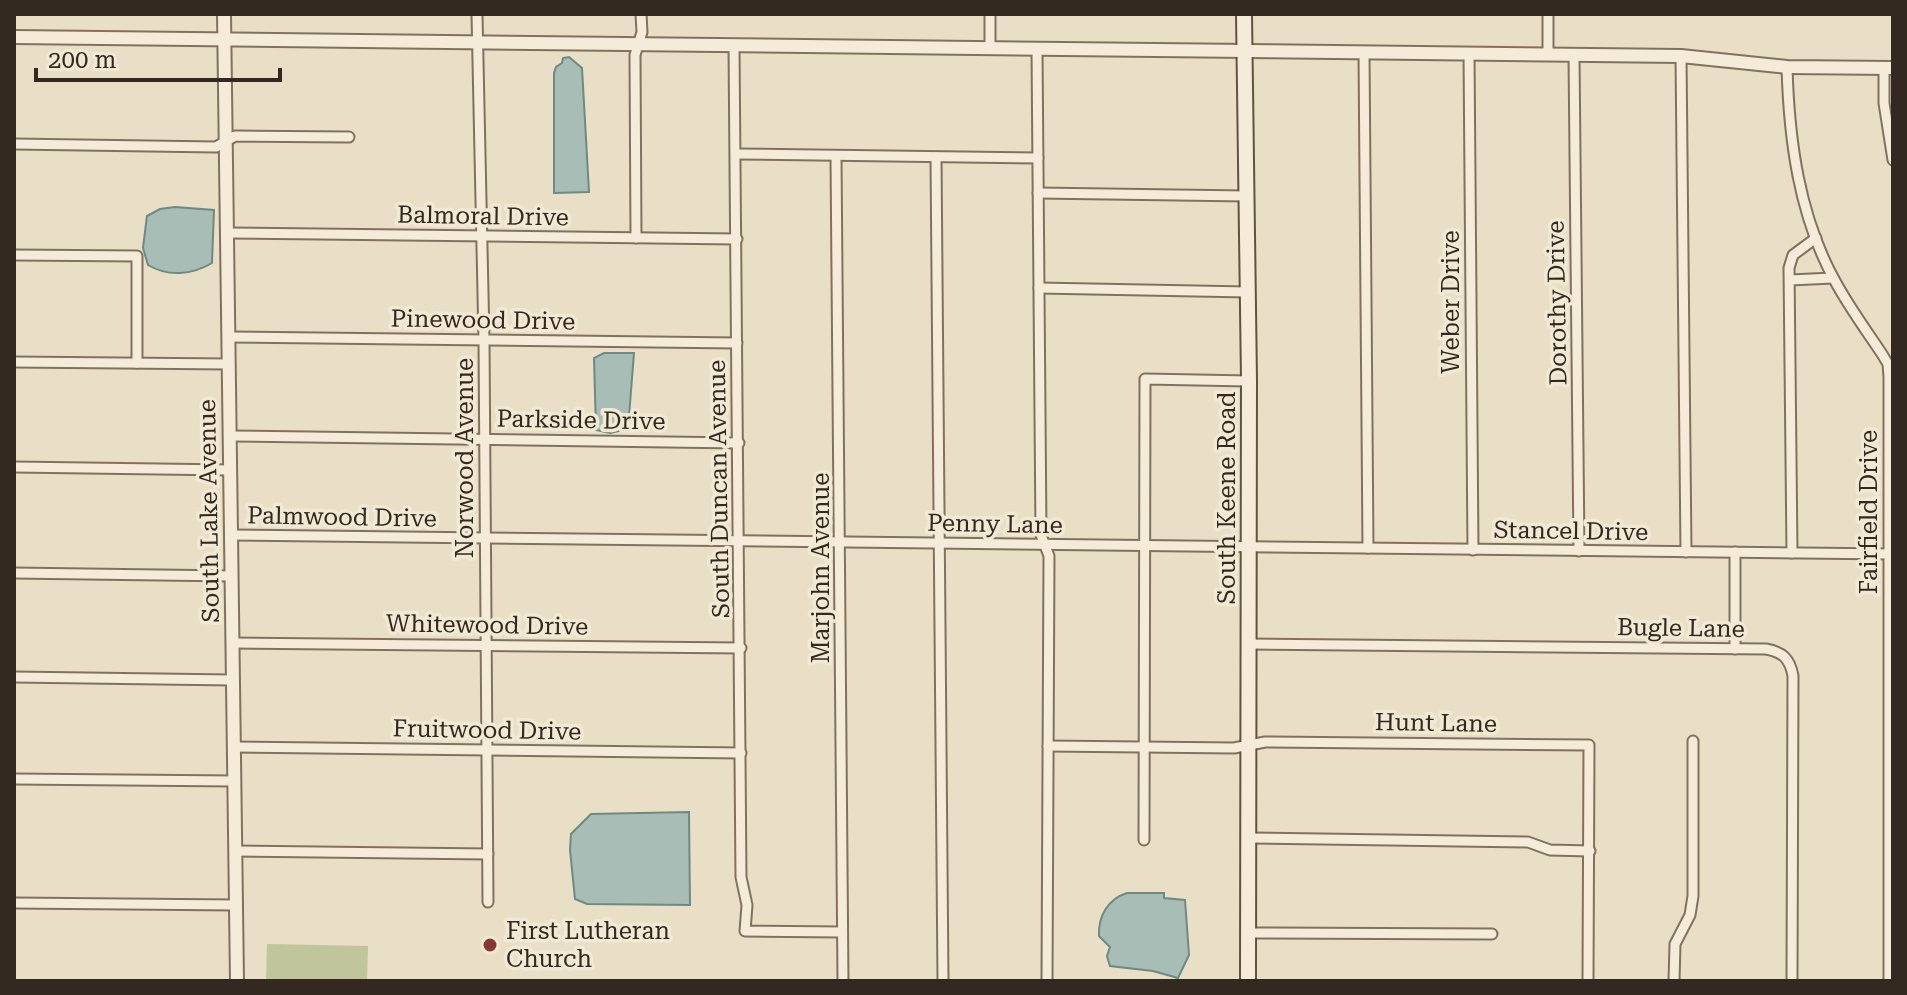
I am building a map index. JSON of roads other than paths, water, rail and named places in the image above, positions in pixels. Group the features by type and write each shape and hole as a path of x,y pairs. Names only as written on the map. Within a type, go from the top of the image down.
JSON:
{"main road":[{"name":"South Keene Road","path":"1244,14 1249,381 1248,981"}],"street":[{"name":"South Lake Avenue","path":"224,14 237,981"},
{"name":"Norwood Avenue","path":"477,14 484,340 488,902"},
{"path":"636,238 635,55 642,32 641,14"},
{"path":"990,14 990,48"},
{"path":"1548,14 1548,54"},
{"path":"14,37 1681,56 1787,67 1888,68 1884,103 1893,160"},
{"name":"South Duncan Avenue","path":"734,46 741,877 747,905 745,931 842,932"},
{"path":"1037,49 1041,535 1049,556 1047,981"},
{"path":"1364,52 1368,548"},
{"name":"Weber Drive","path":"1469,53 1473,550"},
{"name":"Dorothy Drive","path":"1574,55 1579,551"},
{"path":"1681,56 1686,552"},
{"name":"Fairfield Drive","path":"1787,67 1788,112 1794,159 1816,238 1833,278 1888,364 1891,554 1889,981"},
{"path":"14,144 216,147 235,136 349,137"},
{"path":"736,154 1038,158"},
{"name":"Marjohn Avenue","path":"836,156 843,981"},
{"path":"936,157 943,981"},
{"path":"1038,193 1246,196"},
{"name":"Balmoral Drive","path":"228,233 737,239"},
{"path":"1792,553 1789,268 1793,255 1816,238"},
{"path":"14,255 137,256 137,363"},
{"path":"1790,280 1833,278"},
{"path":"1039,288 1248,292"},
{"name":"Pinewood Drive","path":"229,337 737,343"},
{"path":"14,362 229,364"},
{"path":"1144,840 1145,379 1249,381"},
{"name":"Parkside Drive","path":"230,436 739,443"},
{"path":"14,467 231,470"},
{"name":"Palmwood Drive","path":"231,535 740,541"},
{"name":"Penny Lane","path":"740,541 1249,547"},
{"name":"Stancel Drive","path":"1249,547 1891,554"},
{"path":"1735,552 1735,649"},
{"path":"14,573 232,576"},
{"name":"Whitewood Drive","path":"233,643 741,648"},
{"name":"Bugle Lane","path":"1249,644 1778,651 1791,665 1793,676 1792,981"},
{"path":"14,677 232,680"},
{"path":"1674,981 1675,944 1690,915 1693,896 1693,741"},
{"name":"Hunt Lane","path":"1048,746 1234,748 1265,742 1589,745 1588,981"},
{"name":"Fruitwood Drive","path":"234,747 741,753"},
{"path":"14,779 235,781"},
{"path":"1249,838 1528,842 1550,850 1590,851"},
{"path":"235,851 488,854"},
{"path":"14,903 236,905"},
{"path":"1248,933 1492,934"}],"water":[{"path":"569,57 582,68 589,192 554,193 554,73 563,58"},
{"path":"160,209 214,210 212,263 180,273 148,265 143,248 147,216"},
{"path":"604,353 634,353 628,429 610,433 596,430 594,358"},
{"path":"689,812 690,905 587,904 575,899 571,834 591,814"},
{"path":"1127,893 1164,893 1164,898 1185,900 1189,955 1178,978 1153,971 1110,966 1107,956 1110,947 1099,936 1100,922 1114,899"}],"place":[{"name":"First Lutheran Church","path":"490,945"}]}
